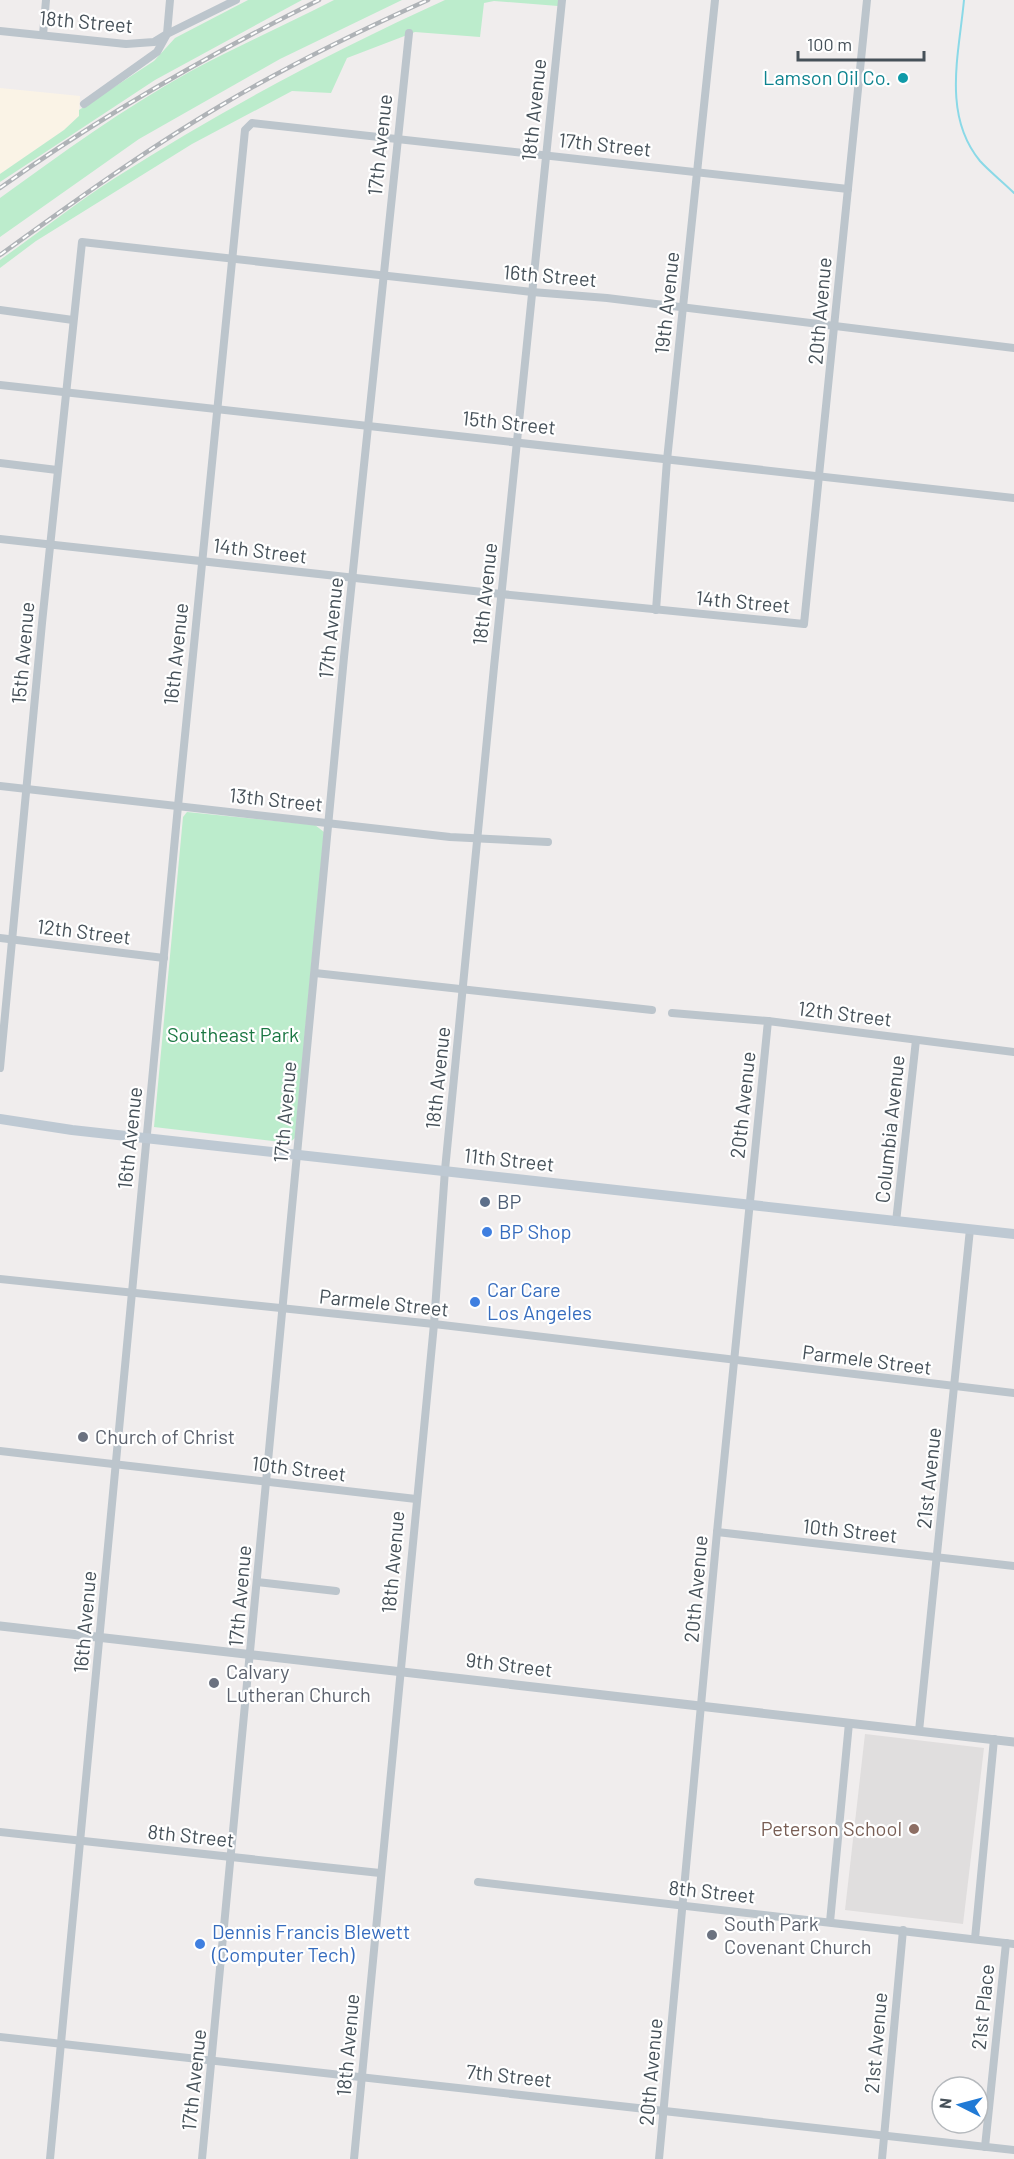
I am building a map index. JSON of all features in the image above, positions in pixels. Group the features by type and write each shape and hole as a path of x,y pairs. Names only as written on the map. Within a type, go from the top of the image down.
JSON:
{"main road":[{"name":"11th Street","path":"0,1119 1014,1234"}],"street":[{"path":"43,35 46,0"},
{"path":"84,104 157,52 167,34 170,0"},
{"name":"18th Street","path":"0,31 126,44 154,42 236,0"},
{"name":"18th Avenue","path":"354,2159 434,1324 445,1170 562,0"},
{"name":"19th Avenue","path":"656,610 667,460 716,0"},
{"name":"20th Avenue","path":"804,624 836,326 867,0"},
{"name":"17th Avenue","path":"202,2159 352,578 409,33"},
{"name":"17th Street","path":"252,123 848,189"},
{"name":"16th Avenue","path":"50,2159 216,410 245,130 252,123"},
{"name":"16th Street","path":"82,242 532,292 608,298 1014,348"},
{"name":"15th Avenue","path":"0,1068 57,470 82,242"},
{"path":"0,310 73,320"},
{"name":"15th Street","path":"0,385 1014,498"},
{"path":"0,463 57,470"},
{"name":"14th Street","path":"0,539 501,594 804,624"},
{"name":"13th Street","path":"0,786 478,839 548,842"},
{"name":"12th Street","path":"0,938 165,958"},
{"path":"315,973 652,1010"},
{"name":"12th Street","path":"672,1013 768,1022 1014,1052"},
{"name":"20th Avenue","path":"659,2159 703,1707 717,1532 768,1022"},
{"name":"Columbia Avenue","path":"896,1222 916,1040"},
{"name":"21st Avenue","path":"920,1731 970,1229"},
{"name":"Parmele Street","path":"0,1279 434,1324 735,1359 955,1388 1014,1393"},
{"name":"10th Street","path":"0,1451 416,1499"},
{"name":"10th Street","path":"717,1532 1014,1566"},
{"path":"258,1582 336,1591"},
{"name":"9th Street","path":"0,1626 1014,1742"},
{"path":"830,1922 849,1723"},
{"name":"21st Place","path":"975,1939 994,1739"},
{"name":"8th Street","path":"0,1832 380,1873"},
{"name":"8th Street","path":"478,1882 1010,1943"},
{"name":"21st Avenue","path":"882,2159 903,1930"},
{"name":"21st Place","path":"986,2147 1010,1943"},
{"name":"7th Street","path":"0,2037 664,2109 1014,2150"}],"shaded area":[{"path":"0,88 80,96 79,116 64,130 0,174"},
{"name":"Peterson School","path":"865,1734 984,1748 963,1924 845,1910"}],"green space":[{"path":"248,0 302,0 155,80 0,182 0,174 64,130 79,116 79,110 154,61 175,38"},
{"path":"334,0 402,0 280,59 139,139 0,237 0,198 47,164 166,85"},
{"path":"445,0 559,0 558,6 494,1 484,3 480,37 415,32 347,58 331,93 292,91 192,144 36,241 0,268 0,260 86,198 155,153 277,83"},
{"name":"Southeast Park","path":"187,812 315,825 324,832 295,1138 289,1143 154,1127 183,817"}],"waterway":[{"path":"964,0 956,84 961,124 968,143 980,161 1014,193"}],"railway":[{"path":"0,188 116,111 237,42 319,0"},
{"path":"0,255 136,159 220,106 322,50 428,0"}],"place":[{"name":"Lamson Oil Co.","path":"903,78"},
{"name":"BP","path":"485,1202"},
{"name":"BP Shop","path":"487,1232"},
{"name":"Car Care Los Angeles","path":"475,1302"},
{"name":"Church of Christ","path":"83,1437"},
{"name":"Calvary Lutheran Church","path":"214,1683"},
{"name":"Peterson School","path":"914,1829"},
{"name":"South Park Covenant Church","path":"712,1935"},
{"name":"Dennis Francis Blewett (Computer Tech)","path":"200,1944"}]}
